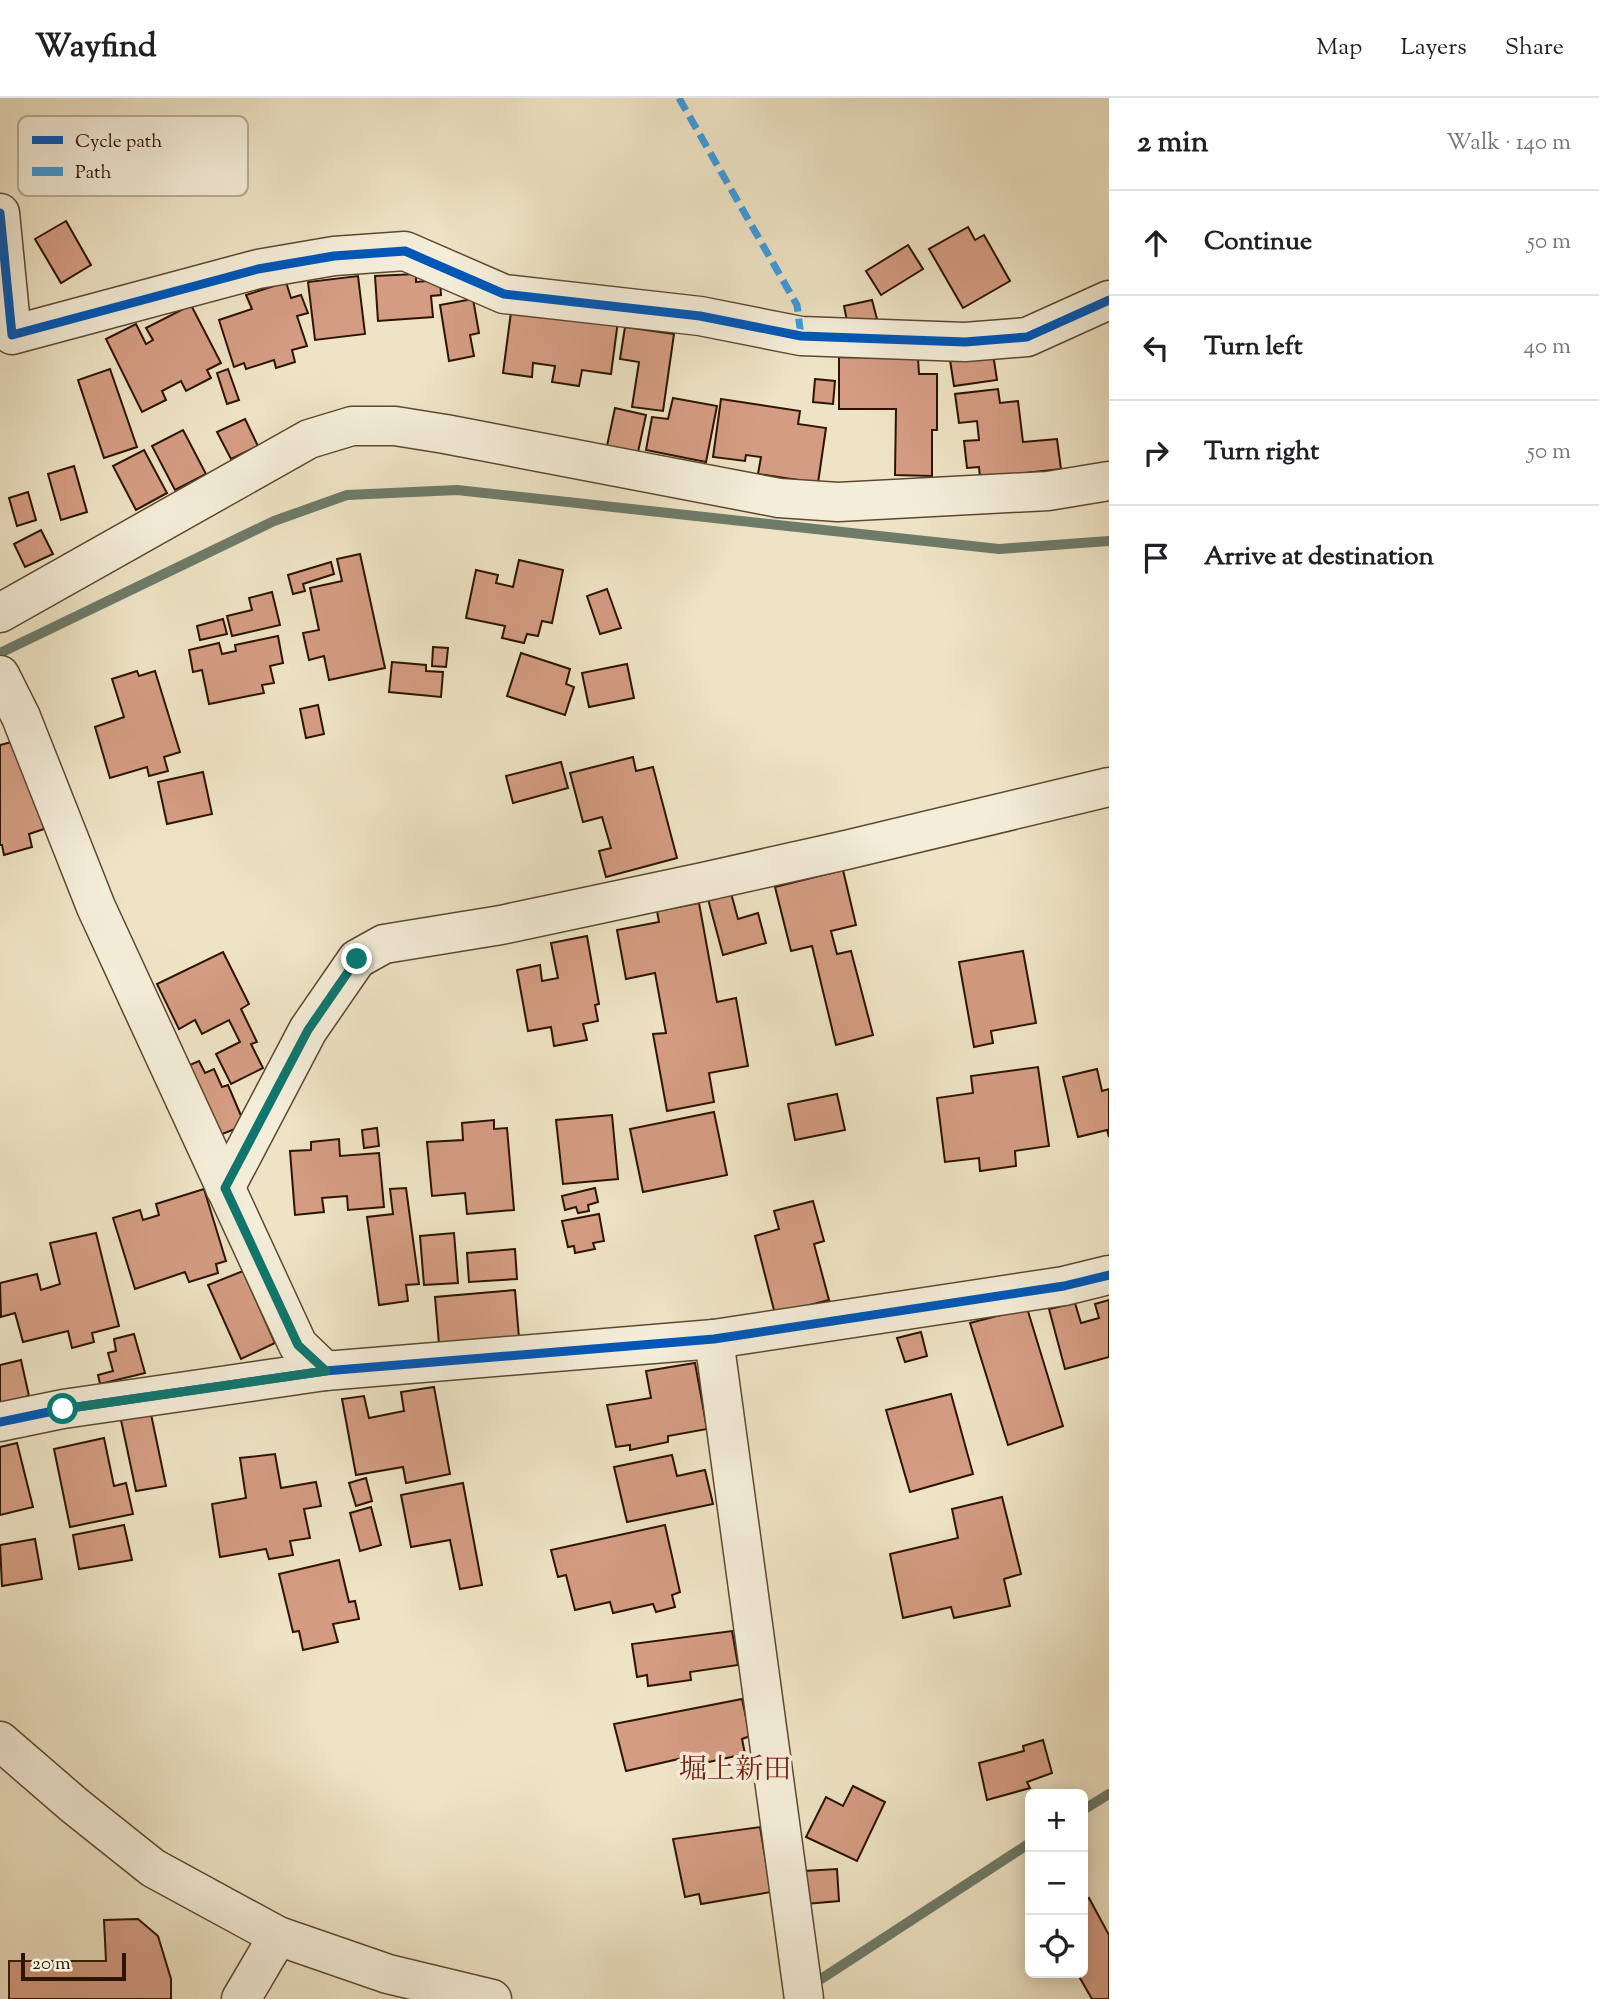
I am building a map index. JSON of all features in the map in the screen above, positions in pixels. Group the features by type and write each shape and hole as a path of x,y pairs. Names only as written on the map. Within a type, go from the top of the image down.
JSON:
{"street":[{"path":"0,212 12,335 258,269 334,256 405,251 504,294 701,316 801,336 965,342 1027,337 1109,300"},
{"path":"0,613 309,439 352,426 395,426 420,430 779,498 838,502 961,496 1048,491 1109,481"},
{"path":"0,675 22,717 96,907 298,1345 326,1371"},
{"path":"225,1188 308,1030 357,959 384,944 500,925 703,882 1109,787"},
{"path":"0,1422 63,1409 326,1371 714,1339 1064,1286 1109,1275"},
{"path":"714,1339 804,1999"},
{"path":"0,1741 153,1868 278,1936 388,1974 492,1999"},
{"path":"241,1999 278,1936"}],"building":[{"path":"66,221 91,265 61,283 35,239"},
{"path":"968,227 975,240 984,235 1010,281 963,308 929,249"},
{"path":"908,245 923,269 881,295 866,271"},
{"path":"416,274 416,282 440,280 441,295 431,296 433,317 378,321 375,276"},
{"path":"358,276 365,334 315,340 308,282"},
{"path":"286,282 291,298 301,295 308,313 297,316 307,346 292,350 295,362 276,368 274,360 246,369 244,363 234,367 219,320 252,309 246,295"},
{"path":"473,299 479,333 470,335 474,356 449,361 440,305"},
{"path":"872,300 877,319 848,326 844,306"},
{"path":"191,305 221,363 207,370 211,378 186,391 181,381 162,391 166,400 142,412 106,339 136,324 146,344 153,340 146,328"},
{"path":"511,312 618,321 611,374 582,370 579,386 552,382 555,366 533,363 532,377 503,373"},
{"path":"625,327 674,334 663,411 632,407 639,362 620,359"},
{"path":"993,354 997,380 954,386 950,360"},
{"path":"839,357 918,358 919,374 937,374 937,430 932,430 932,476 895,475 896,409 839,409"},
{"path":"110,369 137,447 104,458 78,380"},
{"path":"228,369 239,400 227,404 217,373"},
{"path":"815,379 835,381 833,404 813,402"},
{"path":"998,389 1000,403 1018,401 1023,442 1057,439 1061,469 980,478 979,467 967,468 964,441 979,440 977,421 959,423 955,394"},
{"path":"673,398 717,406 706,462 646,450 652,417 668,419"},
{"path":"721,399 800,411 798,424 826,428 818,483 758,474 761,457 746,455 745,461 713,457"},
{"path":"615,408 646,415 638,452 607,446"},
{"path":"245,419 258,446 231,459 217,432"},
{"path":"183,430 206,474 175,490 152,446"},
{"path":"144,450 167,493 136,510 113,466"},
{"path":"74,466 87,512 61,520 48,474"},
{"path":"28,492 36,520 17,526 9,498"},
{"path":"41,530 53,554 25,567 14,544"},
{"path":"360,554 385,668 329,680 324,656 309,660 303,633 319,630 310,588 342,581 337,559"},
{"path":"519,560 563,570 552,623 542,621 538,636 527,634 524,643 502,638 505,626 466,618 476,570 498,575 496,583 513,587"},
{"path":"331,562 334,574 303,584 305,591 293,594 288,575"},
{"path":"607,589 621,628 600,634 587,596"},
{"path":"272,592 280,625 232,636 227,616 252,610 249,598"},
{"path":"223,619 227,634 200,640 197,626"},
{"path":"278,636 283,663 270,666 274,683 262,685 264,693 209,704 202,670 193,672 189,650 219,643 222,654 236,651 235,645"},
{"path":"433,647 448,648 446,667 432,666"},
{"path":"521,653 570,669 566,684 574,687 565,715 507,696"},
{"path":"392,662 426,665 426,671 443,672 441,697 389,692"},
{"path":"627,664 634,698 589,707 582,673"},
{"path":"137,671 139,676 155,671 180,752 164,757 168,771 149,776 147,767 110,778 95,727 124,717 112,679"},
{"path":"318,705 324,734 306,738 300,709"},
{"path":"12,742 23,757 44,829 29,834 32,847 4,855 0,845 0,745"},
{"path":"633,757 636,771 653,767 677,858 606,877 599,851 611,848 602,817 583,822 570,773"},
{"path":"561,762 568,788 513,803 506,776"},
{"path":"203,772 212,814 167,824 158,782"},
{"path":"843,870 856,925 831,931 837,954 851,951 873,1035 836,1045 812,946 791,951 775,887"},
{"path":"731,893 738,919 758,913 766,943 723,955 708,899"},
{"path":"699,903 717,1002 736,998 748,1066 709,1073 714,1102 667,1111 653,1034 666,1033 655,973 626,979 617,930 659,922 657,911"},
{"path":"587,936 599,1004 595,1005 598,1021 583,1024 587,1040 554,1046 551,1027 528,1031 517,970 540,965 542,981 558,978 551,943"},
{"path":"1023,951 1036,1023 991,1031 993,1043 974,1047 959,962"},
{"path":"223,952 249,1004 241,1009 257,1042 251,1044 263,1068 231,1084 216,1054 240,1042 229,1020 202,1034 195,1020 179,1029 157,984"},
{"path":"199,1061 205,1073 214,1069 222,1087 228,1085 245,1125 215,1137 185,1067"},
{"path":"1038,1067 1049,1146 1015,1151 1016,1166 980,1171 979,1158 945,1162 937,1098 973,1093 971,1076"},
{"path":"1097,1069 1102,1091 1109,1089 1109,1137 1107,1130 1078,1137 1063,1077"},
{"path":"837,1094 845,1130 795,1140 788,1104"},
{"path":"714,1112 727,1175 643,1192 630,1129"},
{"path":"612,1115 618,1179 563,1184 556,1120"},
{"path":"494,1120 494,1129 507,1128 514,1210 467,1214 465,1193 432,1196 427,1142 463,1140 462,1123"},
{"path":"377,1128 379,1146 364,1148 362,1130"},
{"path":"339,1139 340,1156 379,1153 384,1207 348,1210 347,1196 322,1198 324,1212 295,1215 290,1151 311,1150 311,1142"},
{"path":"406,1188 419,1284 406,1285 408,1301 379,1305 367,1217 393,1214 390,1189"},
{"path":"595,1188 598,1202 588,1205 589,1211 578,1213 576,1207 565,1210 562,1196"},
{"path":"204,1189 226,1261 216,1264 218,1273 189,1282 185,1272 135,1289 113,1218 140,1210 143,1220 159,1215 156,1204"},
{"path":"813,1201 824,1241 814,1244 829,1300 775,1314 755,1236 779,1229 774,1211"},
{"path":"599,1214 604,1241 593,1243 595,1249 575,1253 574,1246 568,1247 562,1221"},
{"path":"96,1233 119,1326 92,1333 94,1342 72,1348 68,1331 23,1342 15,1313 1,1317 0,1283 37,1274 41,1290 60,1284 50,1243"},
{"path":"454,1233 458,1283 424,1285 420,1236"},
{"path":"515,1249 517,1279 469,1282 467,1253"},
{"path":"243,1271 275,1343 241,1359 208,1285"},
{"path":"515,1290 519,1338 439,1344 435,1297"},
{"path":"1109,1300 1109,1357 1065,1369 1049,1309 1075,1303 1081,1323 1099,1318 1095,1304"},
{"path":"1027,1308 1063,1426 1008,1445 970,1323"},
{"path":"921,1332 927,1356 905,1362 897,1338"},
{"path":"134,1334 145,1373 100,1384 98,1375 113,1371 108,1353 116,1351 114,1339"},
{"path":"21,1360 29,1396 0,1403 0,1365"},
{"path":"695,1363 707,1429 668,1436 668,1442 630,1450 630,1445 616,1447 607,1405 651,1398 646,1371"},
{"path":"434,1387 450,1474 406,1483 403,1467 356,1475 342,1399 364,1396 369,1418 404,1411 401,1392"},
{"path":"951,1394 973,1474 910,1492 886,1410"},
{"path":"151,1414 166,1486 136,1491 121,1420"},
{"path":"104,1438 114,1486 126,1483 133,1514 70,1527 54,1449"},
{"path":"17,1443 33,1507 0,1515 0,1447"},
{"path":"275,1454 281,1488 316,1482 321,1506 304,1509 310,1538 290,1541 293,1555 269,1559 266,1549 220,1557 212,1504 246,1498 240,1458"},
{"path":"672,1455 677,1476 705,1470 713,1504 627,1522 614,1467"},
{"path":"366,1478 372,1501 356,1506 349,1483"},
{"path":"463,1483 482,1585 460,1589 450,1540 411,1547 401,1495"},
{"path":"1002,1497 1021,1574 1004,1579 1010,1606 954,1618 951,1607 903,1618 890,1554 958,1538 952,1509"},
{"path":"371,1507 381,1545 360,1551 350,1513"},
{"path":"124,1525 132,1560 79,1569 73,1535"},
{"path":"665,1525 680,1592 672,1595 675,1607 656,1612 653,1604 613,1613 610,1602 575,1610 566,1575 558,1577 551,1550"},
{"path":"35,1539 42,1579 2,1586 0,1545"},
{"path":"339,1560 349,1602 355,1601 359,1619 333,1624 338,1642 303,1650 299,1631 293,1632 279,1574"},
{"path":"732,1631 738,1665 690,1672 691,1680 648,1686 647,1675 637,1677 632,1644"},
{"path":"742,1699 750,1736 742,1739 745,1754 686,1767 683,1758 626,1771 614,1724"},
{"path":"1043,1740 1052,1773 1027,1782 1030,1788 987,1800 979,1763 1024,1751 1023,1746"},
{"path":"853,1786 885,1802 857,1861 806,1837 826,1797 843,1806"},
{"path":"760,1827 771,1892 701,1904 699,1894 685,1897 673,1839"},
{"path":"837,1869 839,1901 806,1904 804,1871"},
{"path":"1088,1899 1109,1935 1109,1999 1092,1999 1080,1978 1088,1978"},
{"path":"138,1919 158,1936 171,1979 171,1999 9,1999 9,1961 106,1961 104,1920"}],"waterway":[{"path":"0,653 274,521 347,495 457,490 999,549 1109,541"},
{"path":"1088,1807 1109,1794"},
{"path":"821,1979 1025,1846"}],"marked path":[{"path":"679,98 797,305 801,336"}],"cycle path":[{"path":"0,213 12,335 258,269 334,256 405,251 504,294 700,316 801,336 965,342 1027,337 1109,300"},
{"path":"0,1422 63,1409 325,1371 714,1339 1064,1286 1109,1275"}],"district":[{"name":"堀上新田","path":"735,1771"}],"route":[{"path":"63,1409 326,1371 298,1345 225,1188 308,1030 357,959"}]}
